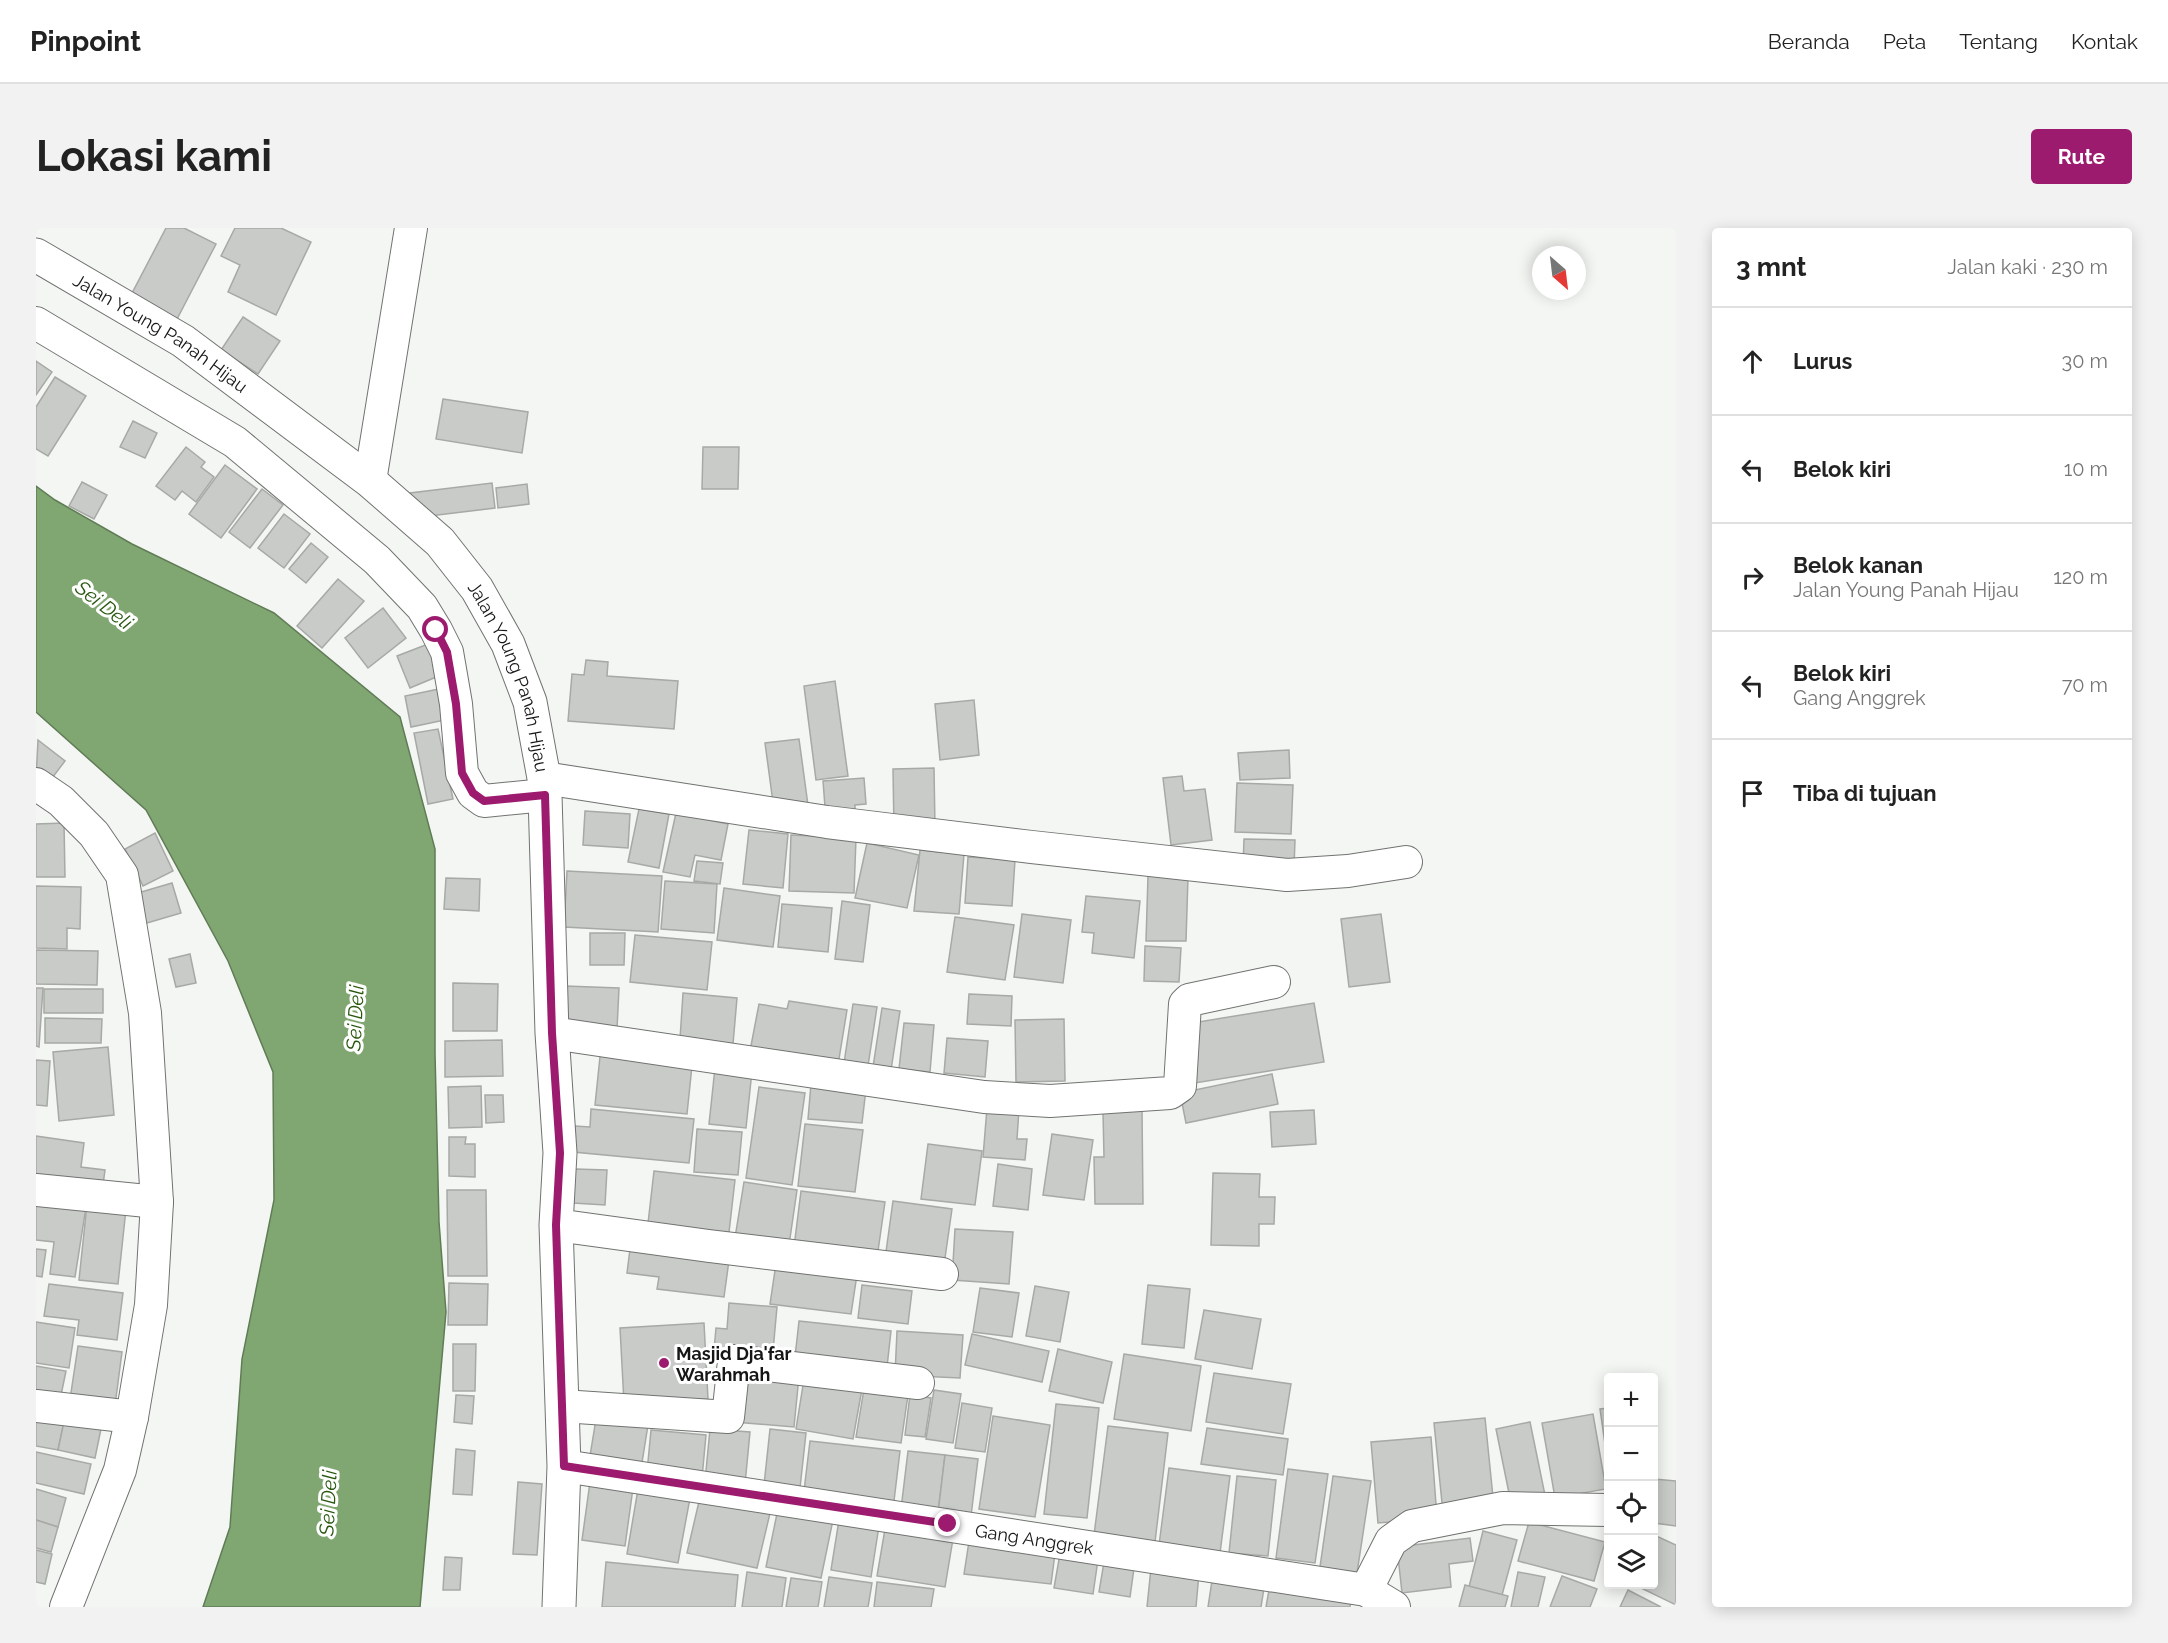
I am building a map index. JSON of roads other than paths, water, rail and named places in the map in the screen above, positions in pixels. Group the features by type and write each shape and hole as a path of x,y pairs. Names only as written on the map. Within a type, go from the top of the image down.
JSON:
{"street":[{"path":"370,481 411,228"},
{"name":"Jalan Young Panah Hijau","path":"36,255 183,341 370,481 440,542 477,589 508,644 530,702 545,786 552,1033 560,1153 556,1225 564,1466 559,1607"},
{"path":"36,323 235,442 378,560 422,607 447,652 456,704 462,773 473,793 484,801 545,786 1032,847 1287,875 1348,871 1406,862"},
{"path":"36,784 61,801 94,834 122,874 145,1012 157,1202 151,1305 132,1418 120,1470 66,1607"},
{"path":"552,1033 984,1097 1050,1101 1170,1093 1180,1086 1185,1004 1189,1000 1274,982"},
{"path":"36,1190 157,1202"},
{"path":"556,1225 942,1274"},
{"path":"561,1406 728,1416 734,1361 918,1383"},
{"path":"36,1406 132,1418"},
{"name":"Gang Anggrek","path":"564,1466 1366,1590 1394,1607"},
{"path":"1366,1590 1390,1541 1412,1526 1503,1508 1604,1510"}],"water":[{"name":"Sei Deli","path":"36,486 55,500 132,544 274,613 400,717 435,849 435,1053 439,1222 446,1312 420,1607 203,1607 230,1527 242,1359 274,1200 273,1072 228,961 146,810 36,712"}],"place":[{"name":"Masjid Dja'far Warahmah","path":"664,1363"}]}
